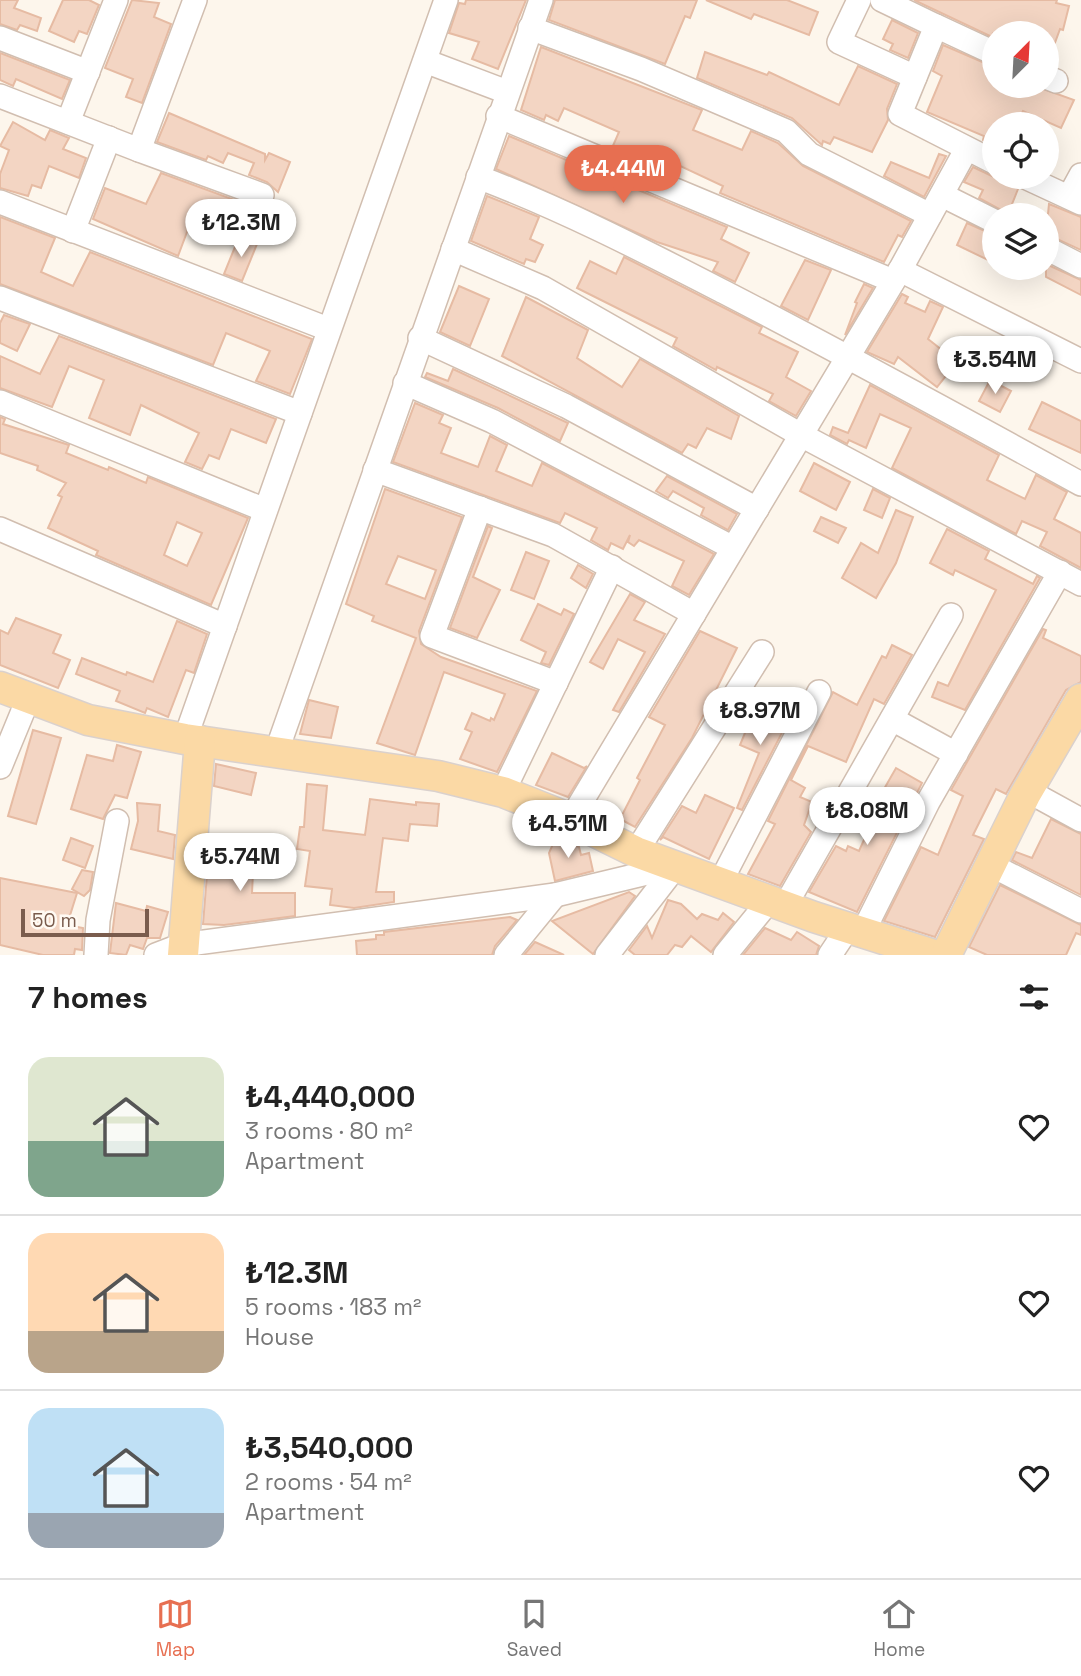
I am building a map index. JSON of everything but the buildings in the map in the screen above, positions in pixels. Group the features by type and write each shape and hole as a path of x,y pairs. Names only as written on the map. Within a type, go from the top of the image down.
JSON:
{"main road":[{"path":"0,687 88,720 193,740 438,776 503,792 571,819 636,852 777,904 934,955"},
{"path":"946,955 1028,791 1078,710"},
{"path":"174,952 193,740"}],"street":[{"path":"68,122 116,0"},
{"path":"139,150 195,0"},
{"path":"193,740 225,626 446,0"},
{"path":"276,753 541,0"},
{"path":"859,0 839,42 915,76"},
{"path":"882,0 982,47"},
{"path":"936,26 900,114 982,157"},
{"path":"530,28 641,69 786,131 809,154 930,215"},
{"path":"0,38 88,72"},
{"path":"425,61 507,92"},
{"path":"0,96 262,195"},
{"path":"498,116 897,275 1081,361"},
{"path":"73,231 109,138"},
{"path":"571,819 897,275 966,150"},
{"path":"1051,189 1075,200 1081,175"},
{"path":"478,177 526,195 633,246 848,356 1081,484"},
{"path":"942,195 982,215"},
{"path":"0,202 328,329"},
{"path":"453,249 543,288 801,435 1081,584"},
{"path":"1059,255 1081,266"},
{"path":"0,298 300,413"},
{"path":"420,338 566,406 757,509"},
{"path":"405,383 492,421 733,548"},
{"path":"0,402 265,510"},
{"path":"375,470 553,536 694,614"},
{"path":"480,508 432,636 556,683"},
{"path":"0,529 225,626"},
{"path":"503,792 612,568"},
{"path":"830,955 856,930 1060,572"},
{"path":"725,955 777,904 892,719 951,615"},
{"path":"636,852 762,652"},
{"path":"720,883 820,692"},
{"path":"0,767 28,699"},
{"path":"892,719 956,754"},
{"path":"1028,791 1081,820"},
{"path":"96,955 98,920 117,821"},
{"path":"991,865 1081,911"},
{"path":"174,952 555,895 676,866"},
{"path":"607,955 676,866"},
{"path":"506,955 555,895"}]}
